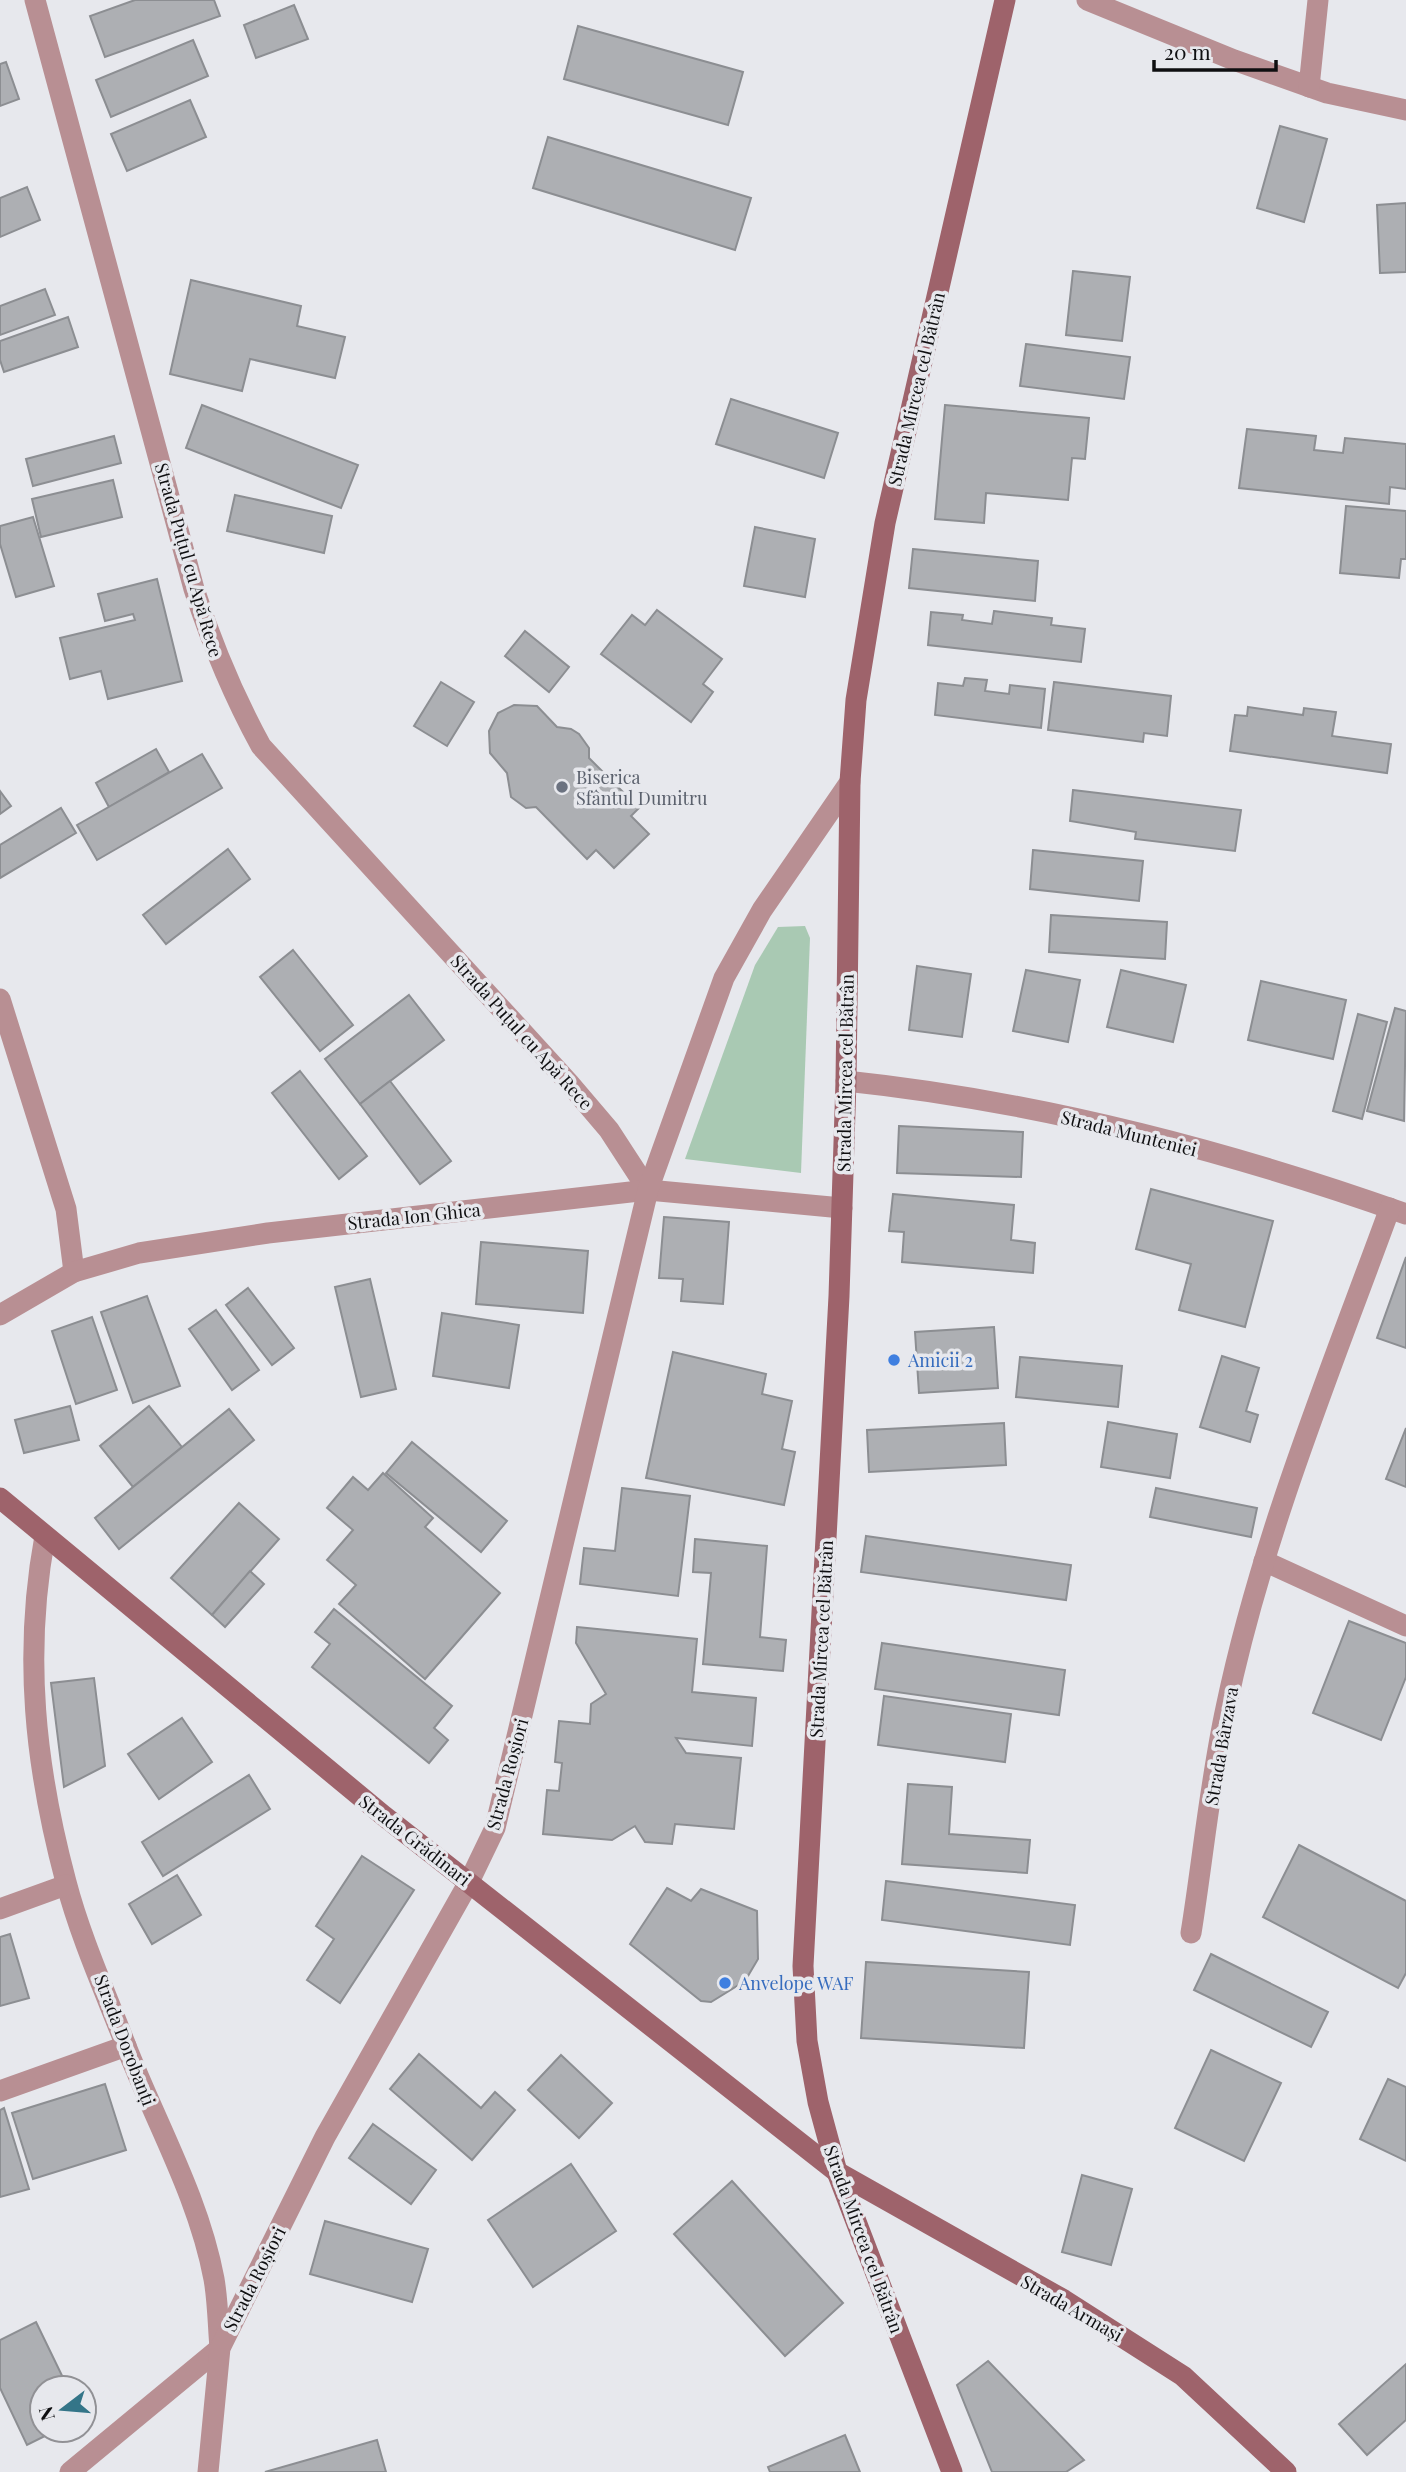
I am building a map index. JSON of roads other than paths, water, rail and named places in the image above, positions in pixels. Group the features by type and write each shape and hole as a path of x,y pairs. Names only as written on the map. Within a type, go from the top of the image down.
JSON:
{"street":[{"name":"Strada Puțul cu Apă Rece","path":"35,0 194,589 217,658 235,699 261,746 569,1083 609,1130 648,1190"},
{"name":"Strada Mircea cel Bătrân","path":"952,2472 837,2172 818,2102 807,2041 803,1966 842,1208 850,782 856,700 885,523 1005,0"},
{"path":"1087,0 1234,60 1309,87 1406,110"},
{"path":"1309,87 1318,0"},
{"path":"648,1190 724,978 762,910 850,782"},
{"path":"0,999 66,1209 74,1272"},
{"name":"Strada Munteniei","path":"846,1081 976,1098 1079,1119 1262,1167 1398,1211"},
{"name":"Strada Ion Ghica","path":"0,1315 74,1272 139,1254 268,1233 648,1190 842,1208"},
{"name":"Strada Roșiori","path":"208,2472 220,2348 326,2137 469,1882 495,1828 648,1190"},
{"name":"Strada Bârzava","path":"1191,1933 1225,1708 1264,1561 1398,1211"},
{"name":"Strada Grădinari","path":"0,1498 384,1816 837,2172"},
{"name":"Strada Dorobanți","path":"45,1536 32,1630 35,1710 48,1807 66,1885 126,2046 192,2203 214,2279 220,2348"},
{"path":"1264,1561 1406,1626"},
{"path":"0,1909 66,1885"},
{"path":"0,2091 126,2046"},
{"name":"Strada Armași","path":"837,2172 1064,2300 1183,2376 1286,2472"},
{"path":"70,2472 220,2348"}],"place":[{"name":"Biserica Sfântul Dumitru","path":"562,787"},
{"name":"Amicii 2","path":"894,1360"},
{"name":"Anvelope WAF","path":"725,1983"}]}
